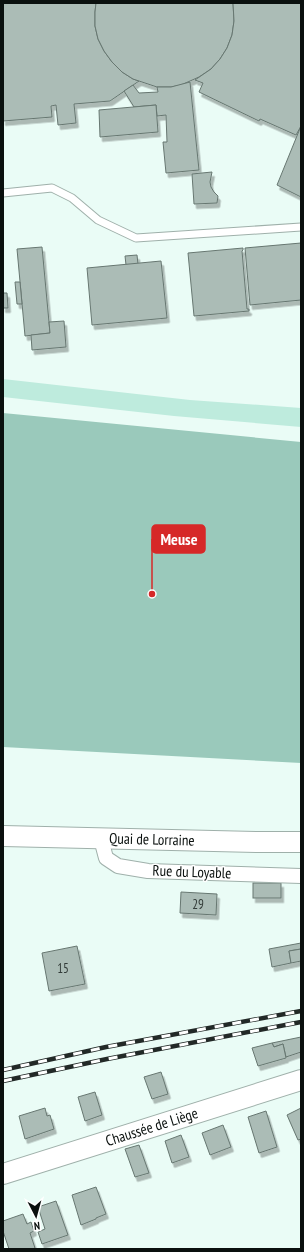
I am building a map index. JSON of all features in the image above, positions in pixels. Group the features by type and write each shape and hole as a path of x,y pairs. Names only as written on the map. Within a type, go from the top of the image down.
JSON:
{"main road":[{"name":"Quai de Lorraine","path":"3,836 301,842"},
{"name":"Chaussée de Liège","path":"3,1174 301,1080"}],"street":[{"name":"Rue du Loyable","path":"101,839 106,858 118,866 148,871 301,876"}],"lane":[{"path":"3,194 52,188 72,198 98,220 136,238 301,227"}],"shaded area":[{"path":"3,379 190,400 301,408 301,427 174,416 3,397"},
{"path":"3,413 301,442 301,763 3,747"}],"building":[{"path":"3,3 96,3 95,26 98,39 104,51 122,72 139,81 110,101 74,104 76,123 58,125 56,105 51,106 52,117 3,121"},
{"path":"96,3 233,3 234,21 232,35 227,48 211,69 199,77 181,85 157,87 133,79 122,72 104,51 98,39 95,26"},
{"path":"233,3 301,3 301,126 296,135 260,119 259,121 199,92 203,83 195,80 211,69 220,59 227,48 232,35 234,21"},
{"path":"190,82 199,170 166,173 163,142 167,142 166,115 157,116 156,105 134,107 124,91 133,85 139,93 158,92 157,87 171,87"},
{"path":"156,105 158,132 100,137 99,110"},
{"path":"301,126 301,197 277,185"},
{"path":"212,172 210,182 211,187 218,196 217,203 194,204 192,174"},
{"path":"301,243 301,300 250,305 245,248"},
{"path":"42,247 50,333 25,336 17,249"},
{"path":"243,248 247,309 249,309 249,311 194,316 188,253"},
{"path":"137,255 138,264 126,265 125,256"},
{"path":"161,261 167,318 92,325 87,268"},
{"path":"15,282 20,282 22,304 17,304"},
{"path":"3,293 7,293 8,308 3,308"},
{"path":"64,321 66,347 32,350 31,335 50,333 49,322"},
{"path":"253,883 281,883 281,898 253,898"},
{"path":"181,892 217,894 216,915 180,913"},
{"path":"301,943 301,949 289,951 291,963 272,967 269,949"},
{"path":"77,946 85,984 49,991 42,953"},
{"path":"301,949 301,961 291,963 289,951"},
{"path":"301,1037 301,1052 286,1057 283,1044 274,1047 272,1043"},
{"path":"272,1043 274,1047 283,1044 286,1058 258,1066 252,1048"},
{"path":"161,1072 168,1094 152,1099 144,1077"},
{"path":"95,1092 102,1115 85,1121 78,1097"},
{"path":"45,1108 47,1116 50,1115 54,1129 25,1139 19,1116"},
{"path":"301,1108 301,1139 298,1140 287,1115"},
{"path":"266,1111 277,1147 259,1153 248,1117"},
{"path":"223,1125 231,1147 210,1155 202,1133"},
{"path":"181,1135 189,1157 172,1163 165,1141"},
{"path":"139,1145 149,1173 135,1177 125,1149"},
{"path":"96,1187 106,1214 81,1225 72,1195"},
{"path":"56,1201 68,1235 42,1244 38,1232 45,1229 38,1207"},
{"path":"23,1214 27,1224 31,1222 34,1231 30,1233 35,1248 9,1249 3,1231 3,1221"}],"railway":[{"path":"3,1070 106,1047 301,1011"},
{"path":"3,1081 107,1059 301,1022"}],"place":[{"name":"Meuse","path":"152,594"}]}
